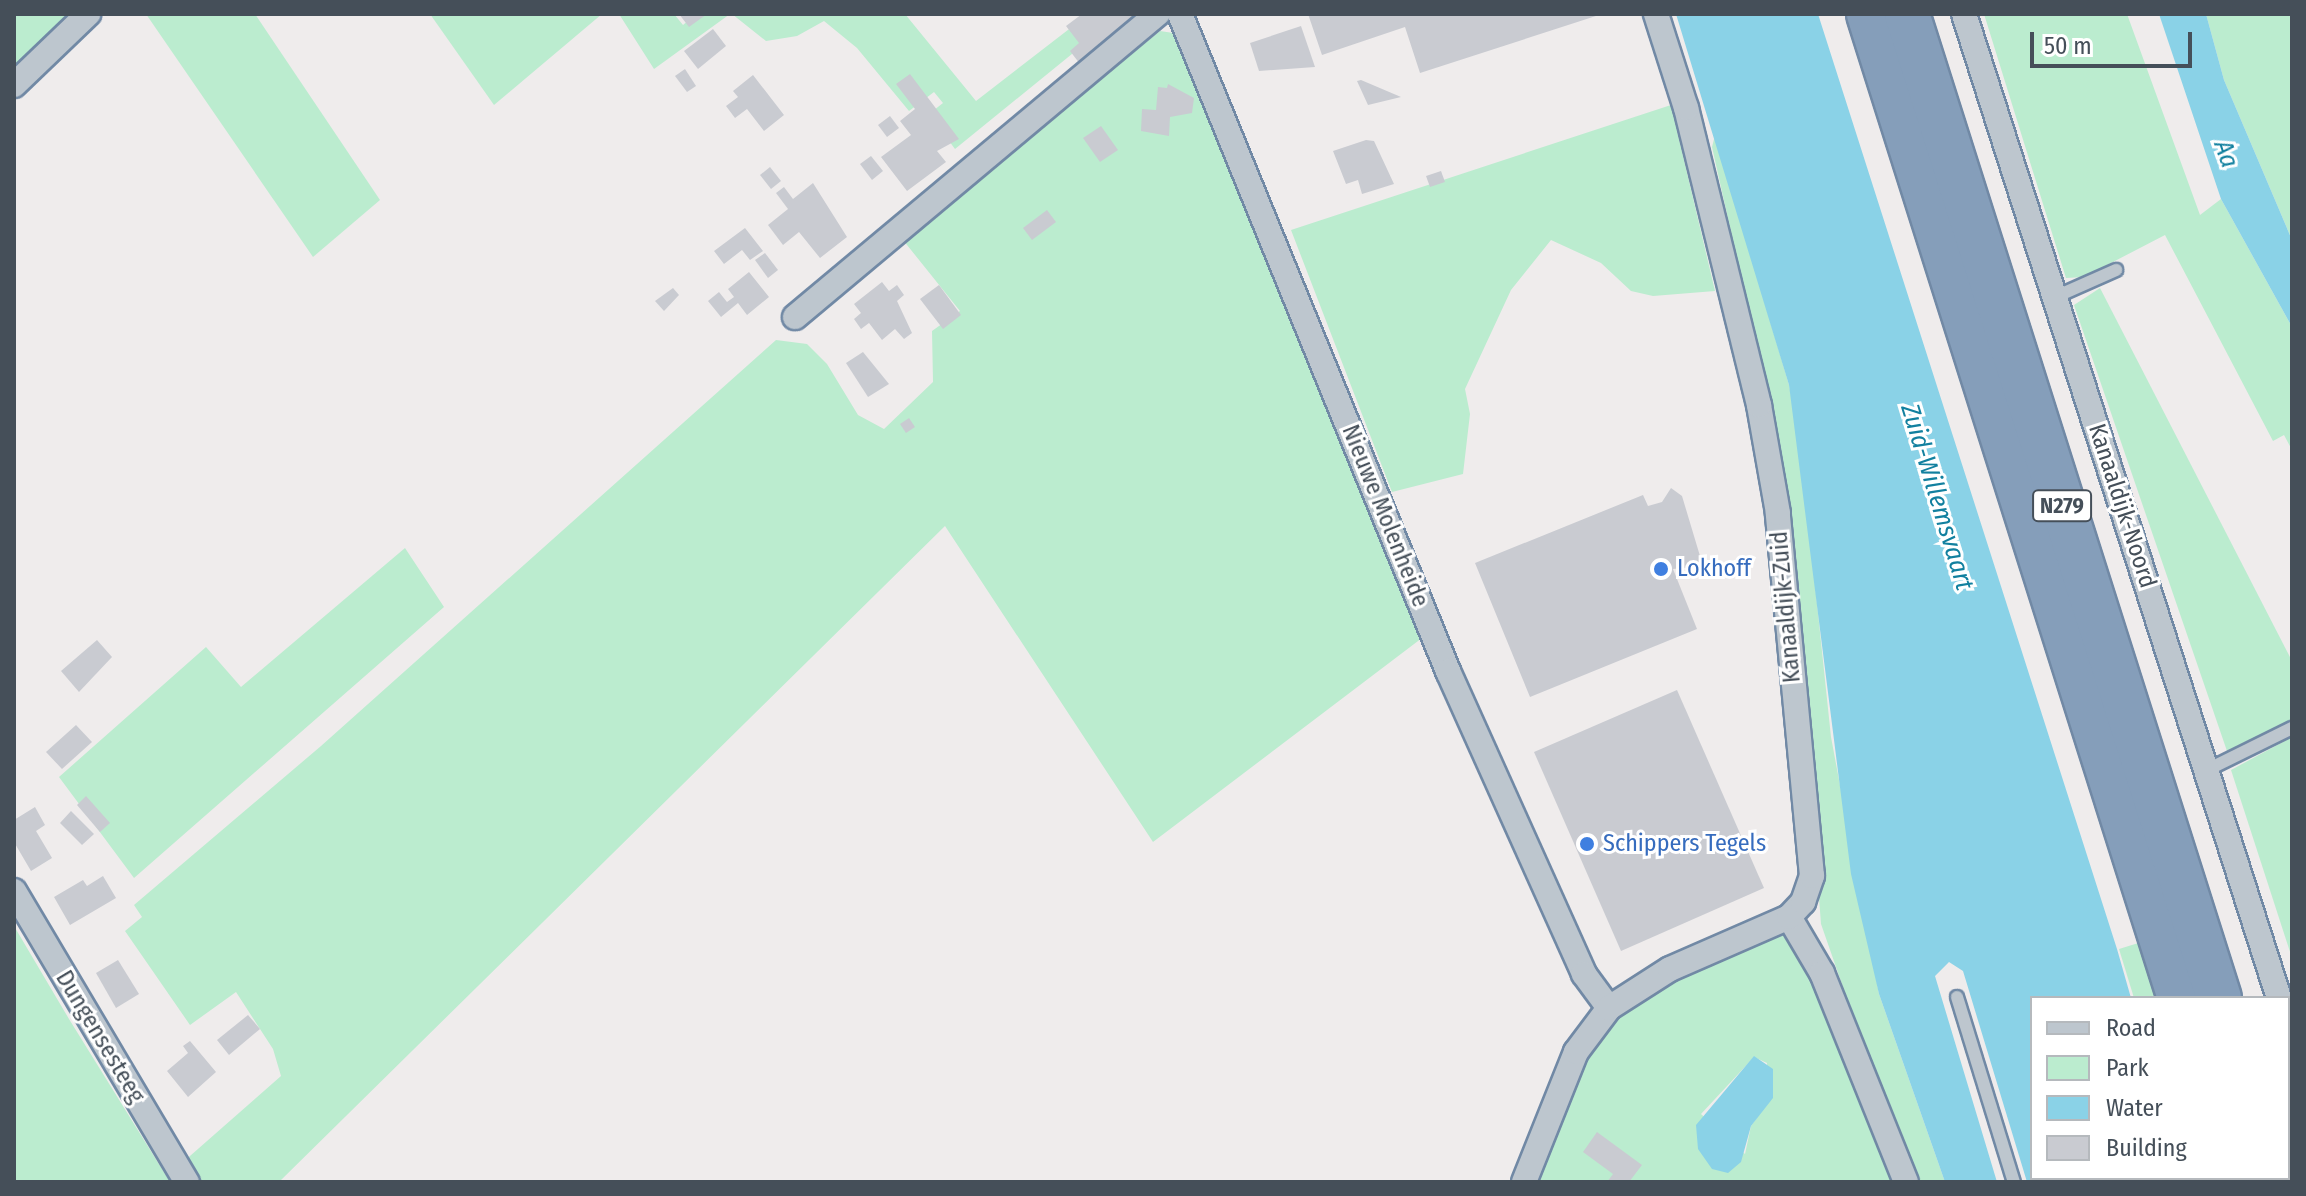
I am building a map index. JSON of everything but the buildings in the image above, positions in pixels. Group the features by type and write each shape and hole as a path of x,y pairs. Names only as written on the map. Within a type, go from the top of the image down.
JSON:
{"highway":[{"name":"N279","path":"1869,14 2179,996"},
{"name":"N279","path":"1907,14 2218,996"}],"street":[{"path":"14,85 88,14"},
{"path":"795,317 1158,14"},
{"name":"Nieuwe Molenheide","path":"1180,14 1448,671 1584,974 1609,1008"},
{"name":"Kanaaldijk-Zuid","path":"1656,14 1746,343 1778,513 1812,876 1803,902 1789,917"},
{"name":"Kanaaldijk-Noord","path":"1964,14 2278,996"},
{"name":"Dungensesteeg","path":"14,891 187,1182"},
{"path":"1524,1182 1576,1052 1609,1008 1670,969 1789,917 1822,973 1906,1182"}],"lane":[{"path":"2055,297 2116,270"},
{"path":"2207,770 2292,728"},
{"path":"1957,997 2014,1182"}],"green space":[{"path":"14,14 70,14 14,68"},
{"path":"146,14 255,14 380,200 313,257"},
{"path":"430,14 602,14 494,105"},
{"path":"619,14 674,14 683,25 696,14 730,14 654,69"},
{"path":"732,14 905,14 976,101 1086,16 1099,32 955,149 929,114 943,103 934,92 909,111 857,48 824,21 797,36 766,41"},
{"path":"1984,14 2127,14 2200,215 2221,199 2292,327 2292,450 2284,435 2273,441 2165,235 2084,277 2066,278"},
{"path":"2206,14 2292,14 2292,240 2224,80"},
{"path":"1160,31 1180,34 1422,638 1153,842 945,526 279,1182 193,1182 182,1163 281,1076 273,1049 236,992 190,1025 125,931 142,917 134,905 321,746 776,340 807,344 827,364 858,415 884,429 933,382 932,331 960,311 903,240"},
{"path":"1671,105 1715,291 1653,296 1631,291 1601,263 1551,240 1511,290 1465,389 1470,414 1463,474 1392,492 1291,230"},
{"path":"1715,135 1789,385 1800,442 1831,737 1879,994 1945,1182 1911,1182 1821,924 1807,739 1756,344 1712,147"},
{"path":"2100,288 2292,661 2292,721 2228,754 2074,305"},
{"path":"405,548 444,607 134,878 59,777 206,647 241,687"},
{"path":"2292,737 2292,958 2231,770"},
{"path":"14,926 69,1019 170,1182 14,1182"},
{"path":"1782,932 1805,959 1858,1083 1891,1182 1533,1182 1591,1044 1614,1019 1667,981","holes":["1754,1057 1767,1063 1768,1102 1751,1126 1745,1154 1701,1114"]},
{"path":"2148,940 2165,996 2133,996 2119,949"}],"water":[{"name":"Zuid-Willemsvaart","path":"1676,14 1818,14 2117,949 2130,996 2030,996 2030,1180 2188,1182 2027,1182 1963,971 1949,962 1935,976 1997,1182 1945,1182 1879,994 1851,874 1789,385"},
{"name":"Aa","path":"2159,14 2206,14 2224,80 2292,240 2292,327 2221,199"},
{"path":"1754,1056 1773,1069 1773,1098 1751,1126 1741,1162 1728,1173 1712,1169 1698,1149 1696,1125"}],"place":[{"name":"Lokhoff","path":"1661,569"},
{"name":"Schippers Tegels","path":"1587,844"}]}
